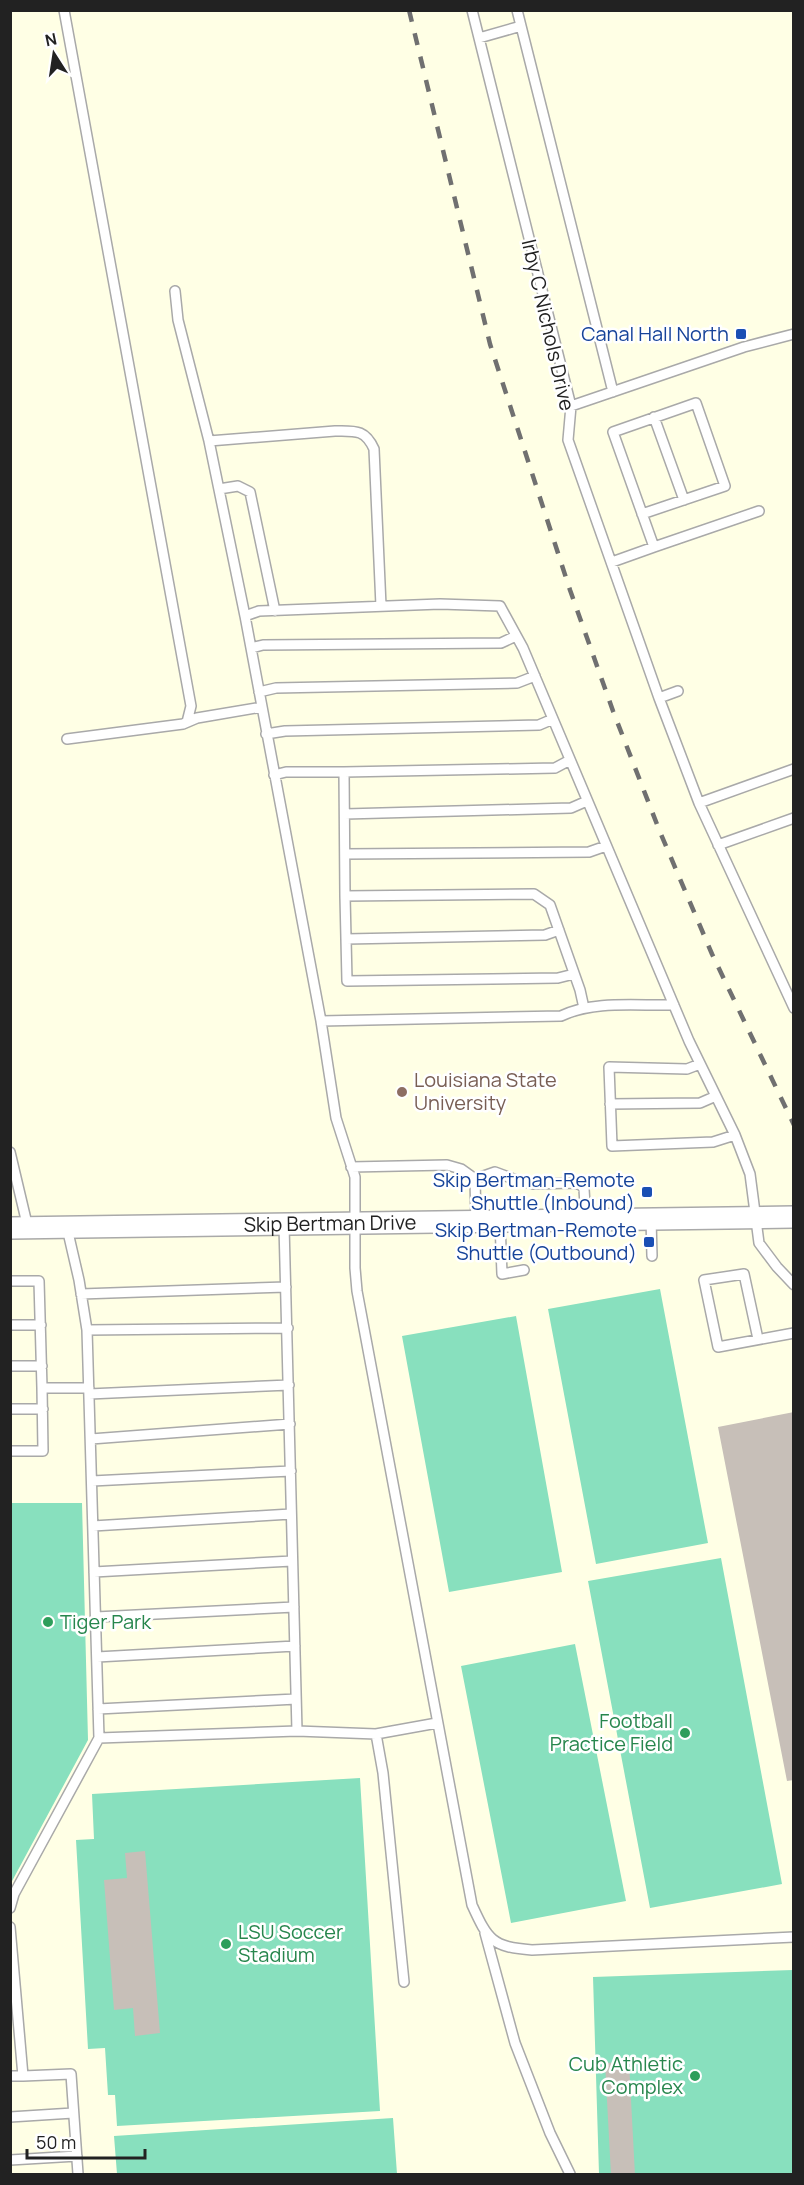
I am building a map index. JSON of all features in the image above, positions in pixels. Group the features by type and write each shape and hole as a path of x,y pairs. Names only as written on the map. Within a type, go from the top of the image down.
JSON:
{"street":[{"name":"Skip Bertman Drive","path":"19,1228 794,1217"}],"lane":[{"path":"64,10 191,706 187,722"},
{"name":"Irby C Nichols Drive","path":"472,10 571,406 568,440 659,698 699,803 794,1008"},
{"path":"517,10 612,392"},
{"path":"479,38 521,27"},
{"path":"175,291 178,320 209,441 245,616 321,1021 336,1118 356,1177 357,1290 472,1905 485,1933 515,2043 550,2133 570,2175"},
{"path":"571,406 744,347 794,334"},
{"path":"642,514 725,486 696,403 613,432 654,548"},
{"path":"654,417 684,500"},
{"path":"209,441 335,431 356,431 369,437 374,449 381,606"},
{"path":"219,489 238,486 250,492 276,611"},
{"path":"612,562 759,511"},
{"path":"245,616 259,611 381,606 440,604 500,606 535,676 674,1005 735,1135 750,1174 758,1218 759,1243 794,1285"},
{"path":"251,648 263,645 501,643 516,636"},
{"path":"259,692 276,688 517,683 535,676"},
{"path":"659,698 678,691"},
{"path":"67,739 187,722 262,706"},
{"path":"266,734 285,731 539,725 553,719"},
{"path":"274,775 286,772 555,768 570,760"},
{"path":"699,803 794,770"},
{"path":"344,772 347,981 558,978 574,974"},
{"path":"345,814 572,808 587,801"},
{"path":"718,845 794,818"},
{"path":"345,854 589,852 606,846"},
{"path":"345,896 534,894 550,905 584,1008"},
{"path":"346,939 545,935 559,930"},
{"path":"321,1021 561,1016 575,1009 584,1008 674,1005"},
{"path":"700,1064 687,1069 609,1068 612,1146 713,1142 735,1135"},
{"path":"610,1104 700,1103 716,1096"},
{"path":"10,1152 19,1228"},
{"path":"351,1167 447,1165 461,1169 475,1179"},
{"path":"475,1179 495,1172 533,1184 573,1183 581,1185 584,1189 586,1221"},
{"path":"475,1179 476,1222"},
{"path":"651,1219 652,1256"},
{"path":"500,1222 502,1274 524,1270"},
{"path":"284,1225 297,1731"},
{"path":"10,1908 14,1894 99,1738 87,1330 67,1228"},
{"path":"758,1339 744,1274 704,1280 718,1347 794,1333"},
{"path":"10,1281 39,1281 43,1409 43,1451 10,1451"},
{"path":"81,1294 286,1287"},
{"path":"10,1325 40,1325"},
{"path":"87,1330 288,1328"},
{"path":"10,1366 42,1366"},
{"path":"42,1388 89,1391 289,1385"},
{"path":"10,1409 43,1409"},
{"path":"91,1439 290,1424"},
{"path":"92,1481 291,1471"},
{"path":"93,1526 291,1514"},
{"path":"94,1572 292,1561"},
{"path":"96,1617 294,1607"},
{"path":"97,1657 295,1646"},
{"path":"98,1709 296,1699"},
{"path":"99,1738 297,1731 376,1734 437,1723"},
{"path":"376,1734 383,1773 404,1982"},
{"path":"10,1927 15,2035 23,2076"},
{"path":"485,1933 502,1946 532,1950 794,1937"},
{"path":"10,2076 71,2073 78,2175"},
{"path":"10,2117 74,2113"},
{"path":"10,2160 76,2156"}],"shaded area":[{"name":"Louisiana State University","path":"11,11 793,11 793,2174 11,2174"}],"green space":[{"path":"660,1289 708,1543 596,1564 548,1309"},
{"path":"516,1316 562,1572 449,1592 402,1336"},
{"name":"Tiger Park","path":"11,1503 82,1503 88,1740 11,1883"},
{"name":"Football Practice Field","path":"721,1558 782,1884 650,1908 588,1581"},
{"name":"Football Practice Field","path":"575,1644 626,1901 511,1923 461,1666"},
{"name":"LSU Soccer Stadium","path":"360,1778 380,2111 117,2126 115,2095 108,2095 105,2048 88,2049 76,1840 94,1839 92,1794"},
{"name":"Cub Athletic Complex","path":"793,1970 793,2174 599,2174 593,1977"},
{"path":"393,2118 397,2174 117,2174 114,2136"}],"building":[{"path":"794,1412 794,1780 787,1781 718,1427"},
{"path":"145,1851 160,2033 135,2036 133,2008 114,2010 104,1880 127,1878 125,1853"},
{"path":"629,2062 635,2175 611,2175 605,2063"}],"railway":[{"path":"409,10 490,344 570,590 613,711 660,832 712,954 794,1125"}],"place":[{"name":"Canal Hall North","path":"741,334"},
{"name":"Louisiana State University","path":"402,1092"},
{"name":"Skip Bertman-Remote Shuttle (Inbound)","path":"647,1192"},
{"name":"Skip Bertman-Remote Shuttle (Outbound)","path":"649,1242"},
{"name":"Tiger Park","path":"48,1622"},
{"name":"Football Practice Field","path":"685,1733"},
{"name":"LSU Soccer Stadium","path":"226,1944"},
{"name":"Cub Athletic Complex","path":"695,2076"}]}
